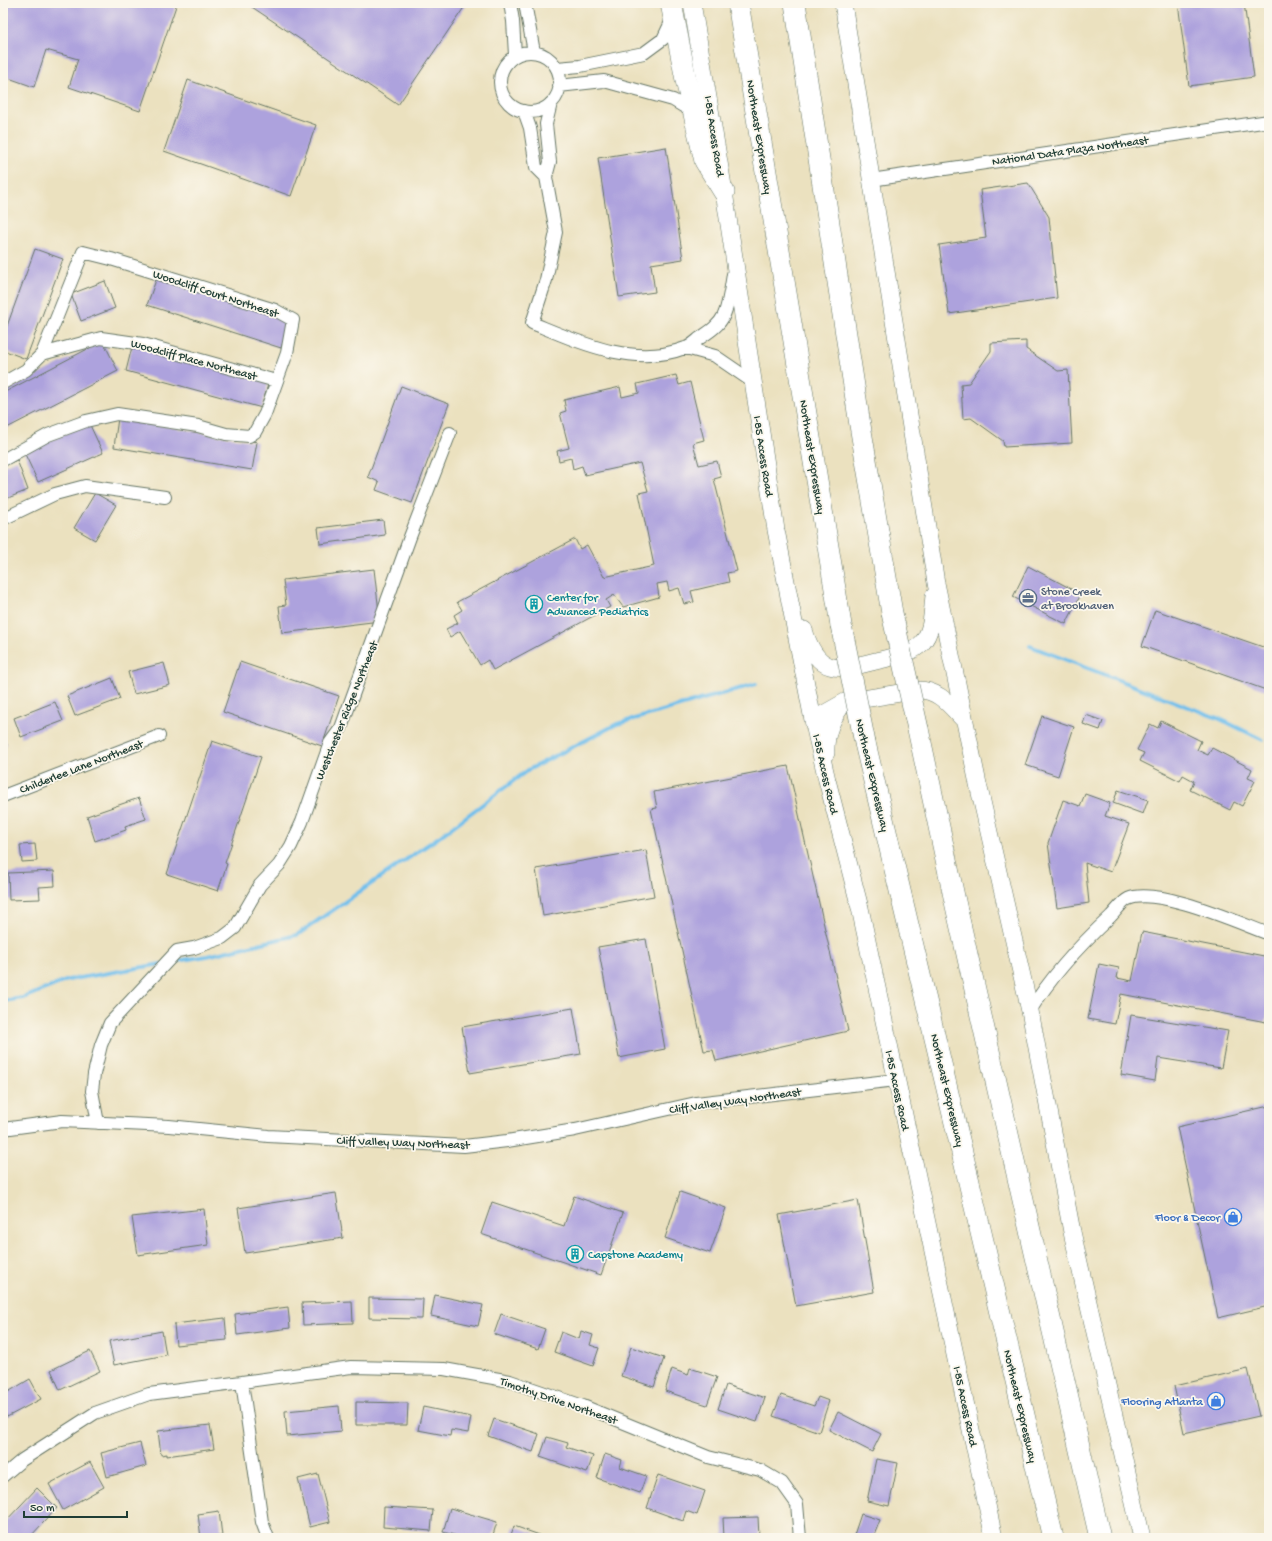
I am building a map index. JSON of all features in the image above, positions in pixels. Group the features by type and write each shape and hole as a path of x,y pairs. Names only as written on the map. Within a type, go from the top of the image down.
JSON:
{"highway":[{"name":"Northeast Expressway","path":"738,3 841,625 865,743 1053,1538"},
{"path":"795,3 860,425 892,613 956,906 1100,1538"},
{"path":"672,10 693,112 705,161 724,192"}],"main road":[{"name":"I-85 Access Road","path":"692,3 724,192 776,530 813,720 860,908 994,1538"},
{"path":"843,3 936,583 965,721 1030,1011 1072,1232 1142,1538"},
{"path":"776,530 809,645 816,657 832,667 845,669 910,652 922,643 930,626 936,583"},
{"path":"813,720 844,702 918,690 929,690 940,695 965,721"},
{"path":"827,780 826,749 828,731 833,716 844,702"}],"street":[{"path":"510,3 513,21 515,56"},
{"path":"525,3 534,52"},
{"path":"557,68 580,66 644,53 663,39 672,10"},
{"path":"524,52 534,52 551,60 557,68 560,77 560,86 557,95 551,103 539,110 524,111 514,107 507,100 502,91 500,82 502,71 507,62 524,52"},
{"path":"560,86 604,81 673,100 693,112"},
{"path":"551,103 546,124 550,162 546,177 556,232 546,280 532,323 585,344 612,352 642,355 660,354 686,348 712,330 724,316 735,265"},
{"path":"524,111 530,128 536,167 546,177"},
{"name":"National Data Plaza Northeast","path":"872,180 1269,121"},
{"name":"Woodcliff Court Northeast","path":"3,383 26,370 42,354 82,252 111,259 275,310 293,320 287,353 265,414 255,432 249,436 226,434 198,426 117,414 86,421 48,435 3,460"},
{"name":"Woodcliff Place Northeast","path":"42,354 100,338 142,344 276,381"},
{"path":"686,348 715,356 753,382"},
{"name":"Westchester Ridge Northeast","path":"98,1123 92,1092 101,1045 110,1023 176,951 194,948 222,938 236,928 260,885 279,865 291,846 305,815 330,743 341,728 410,537 450,433"},
{"path":"3,519 55,494 85,486 113,488 165,497"},
{"name":"Childerlee Lane Northeast","path":"3,796 159,736"},
{"path":"1030,1011 1043,990 1090,935 1128,899 1152,896 1183,903 1269,934"},
{"name":"Cliff Valley Way Northeast","path":"3,1129 62,1121 169,1126 268,1136 464,1146 575,1130 696,1103 896,1080"},
{"name":"Timothy Drive Northeast","path":"3,1476 22,1460 95,1413 149,1394 351,1366 444,1369 510,1381 583,1406 708,1457 760,1470 782,1482 797,1504 800,1538"},
{"path":"242,1382 262,1522 268,1538"}],"building":[{"path":"3,3 177,3 140,111 69,87 78,59 46,50 34,87 3,76"},
{"path":"246,3 467,3 398,105"},
{"path":"1178,3 1244,3 1254,77 1189,86"},
{"path":"188,80 316,125 291,196 164,151"},
{"path":"666,147 683,259 651,264 655,292 619,297 598,158"},
{"path":"1028,183 1049,217 1057,298 949,314 939,245 986,238 980,190"},
{"path":"35,249 63,259 26,359 3,350 3,337"},
{"path":"157,277 290,320 281,348 147,305"},
{"path":"105,281 115,308 81,321 71,294"},
{"path":"103,341 118,371 3,430 3,393"},
{"path":"1026,341 1026,349 1058,371 1068,370 1072,443 1004,447 1003,441 971,418 963,419 961,384 969,383 991,351 991,343"},
{"path":"133,343 269,380 262,408 126,371"},
{"path":"676,375 679,385 690,382 704,440 693,443 699,465 717,461 721,477 714,479 737,571 727,573 729,582 691,591 694,602 684,604 679,588 669,591 667,582 657,584 659,597 623,607 614,595 606,600 610,607 493,670 488,660 480,665 460,631 450,637 446,629 458,623 454,615 462,610 457,602 575,539 580,549 587,545 604,577 654,566 639,493 648,491 640,463 585,475 582,466 573,469 571,458 559,461 557,451 569,448 560,413 566,411 564,400 620,387 622,397 639,393 637,384"},
{"path":"401,386 449,404 412,503 376,490 379,482 368,477"},
{"path":"118,418 257,442 252,470 114,447"},
{"path":"89,423 103,453 38,482 24,452"},
{"path":"17,460 28,490 3,500 3,466"},
{"path":"95,493 116,505 95,540 74,528"},
{"path":"383,520 385,535 320,544 318,528"},
{"path":"1028,566 1081,594 1066,624 1013,597"},
{"path":"374,569 380,621 282,633 279,606 286,605 283,580"},
{"path":"1155,610 1269,649 1269,680 1266,690 1142,646"},
{"path":"240,662 339,696 322,746 223,712"},
{"path":"164,663 170,685 134,694 128,672"},
{"path":"112,678 120,699 75,716 67,696"},
{"path":"55,702 63,721 21,737 14,718"},
{"path":"1086,715 1103,721 1100,730 1083,724"},
{"path":"1042,716 1074,727 1058,776 1025,765"},
{"path":"1161,721 1201,741 1197,750 1208,755 1212,748 1252,769 1248,778 1255,781 1242,806 1234,802 1230,810 1190,790 1194,781 1183,775 1180,781 1140,761 1144,753 1137,750 1150,724 1158,728"},
{"path":"3,734 7,745 3,746"},
{"path":"212,741 261,757 225,863 227,864 218,891 167,874"},
{"path":"788,766 848,1031 716,1061 713,1050 704,1051 651,809 657,808 654,792"},
{"path":"1118,790 1148,800 1143,814 1113,803"},
{"path":"1085,794 1110,803 1105,816 1129,824 1111,872 1085,863 1089,903 1057,908 1048,843 1063,800 1080,806"},
{"path":"139,798 146,819 125,826 126,830 95,841 87,816"},
{"path":"35,844 37,861 22,862 20,845"},
{"path":"646,850 654,896 543,916 536,869"},
{"path":"54,871 55,886 39,887 40,899 9,900 8,873"},
{"path":"1142,932 1269,957 1269,1006 1266,1022 1121,994 1115,1024 1088,1019 1099,964 1119,968 1117,978 1132,981"},
{"path":"646,939 665,1049 619,1058 598,947"},
{"path":"573,1008 581,1054 470,1073 462,1027"},
{"path":"1131,1015 1228,1031 1221,1068 1158,1058 1155,1081 1121,1075"},
{"name":"Floor & Decor","path":"1269,1106 1269,1306 1218,1318 1177,1127"},
{"path":"680,1192 726,1208 710,1253 665,1238"},
{"path":"336,1193 343,1238 245,1253 238,1208"},
{"name":"Capstone Academy","path":"574,1196 623,1213 601,1275 481,1234 492,1202 564,1226"},
{"path":"858,1200 874,1292 796,1306 779,1215"},
{"path":"204,1209 208,1245 138,1255 132,1217"},
{"path":"435,1295 483,1305 478,1326 431,1316"},
{"path":"369,1298 423,1299 422,1319 369,1318"},
{"path":"352,1301 353,1323 303,1325 302,1303"},
{"path":"288,1307 290,1328 237,1335 235,1314"},
{"path":"501,1314 545,1329 538,1349 494,1334"},
{"path":"225,1318 227,1340 176,1345 174,1324"},
{"path":"162,1331 166,1355 114,1365 109,1341"},
{"path":"581,1331 593,1335 590,1345 599,1348 593,1366 554,1352 561,1332 579,1339"},
{"path":"631,1347 664,1358 654,1387 621,1376"},
{"path":"90,1351 100,1371 60,1390 51,1370"},
{"path":"690,1368 717,1377 707,1405 665,1391 672,1369 688,1375"},
{"name":"Flooring Atlanta","path":"1248,1369 1259,1416 1184,1433 1174,1386"},
{"path":"30,1379 41,1399 7,1417 5,1413 3,1414 3,1395"},
{"path":"726,1385 765,1398 757,1422 718,1409"},
{"path":"781,1395 814,1406 818,1397 829,1401 819,1432 773,1416"},
{"path":"356,1402 408,1403 407,1425 356,1425"},
{"path":"339,1406 341,1431 287,1436 285,1411"},
{"path":"423,1407 471,1417 468,1433 451,1430 450,1436 418,1430"},
{"path":"838,1412 881,1434 872,1452 829,1430"},
{"path":"494,1419 539,1434 533,1452 488,1436"},
{"path":"210,1425 214,1449 167,1456 167,1454 161,1455 158,1431"},
{"path":"547,1437 568,1443 566,1447 593,1456 587,1473 540,1457"},
{"path":"140,1443 146,1466 107,1477 101,1453"},
{"path":"605,1454 622,1460 620,1467 646,1476 640,1493 597,1478"},
{"path":"876,1459 898,1463 889,1506 867,1501"},
{"path":"90,1462 104,1487 63,1510 49,1484"},
{"path":"318,1474 330,1522 310,1527 298,1479"},
{"path":"658,1475 705,1491 697,1515 686,1511 683,1521 647,1508"},
{"path":"37,1488 57,1508 29,1538 8,1538 3,1533 3,1524"},
{"path":"384,1507 433,1510 431,1531 383,1527"},
{"path":"450,1508 497,1522 492,1538 465,1538 443,1532"},
{"path":"219,1511 222,1536 201,1538 198,1514"},
{"path":"861,1514 880,1520 873,1538 853,1538"},
{"path":"758,1517 759,1537 724,1538 723,1518"},
{"path":"514,1526 548,1538 510,1538"}],"waterway":[{"path":"1030,646 1220,719 1263,740"},
{"path":"170,962 207,956 297,935 439,837 528,770 617,724 756,684"},
{"path":"3,1001 23,998 68,980 161,964"}],"place":[{"name":"Stone Creek at Brookhaven","path":"1028,598"},
{"name":"Center for Advanced Pediatrics","path":"534,604"},
{"name":"Floor & Decor","path":"1233,1217"},
{"name":"Capstone Academy","path":"575,1254"},
{"name":"Flooring Atlanta","path":"1216,1401"}]}
